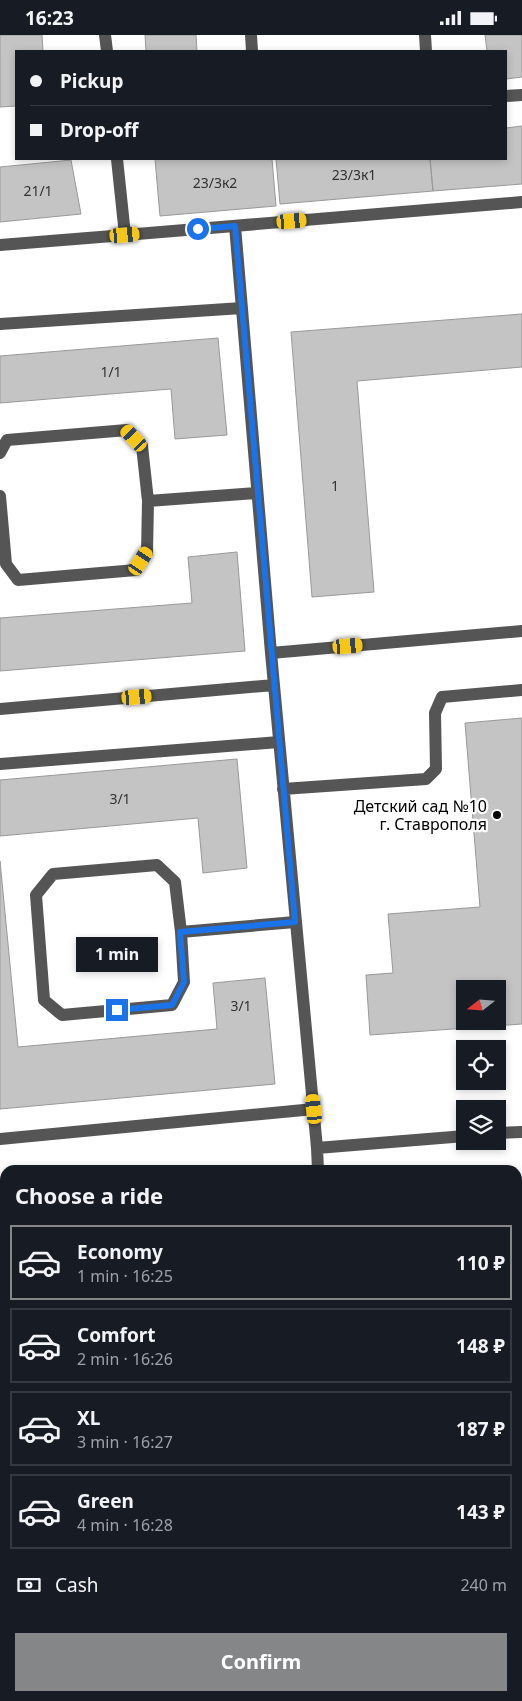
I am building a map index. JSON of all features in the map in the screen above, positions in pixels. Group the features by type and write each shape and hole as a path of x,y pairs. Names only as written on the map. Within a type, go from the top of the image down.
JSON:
{"lane":[{"path":"105,35 107,50"},
{"path":"251,35 252,50"},
{"path":"425,35 426,50"},
{"path":"507,96 522,95"},
{"path":"117,160 125,235"},
{"path":"0,245 522,202"},
{"path":"235,226 271,653 314,1109 318,1165"},
{"path":"0,324 242,308"},
{"path":"0,453 7,440 127,430 142,446 148,501 147,553 136,570 18,580 6,564 0,496"},
{"path":"148,501 257,493"},
{"path":"271,653 522,631"},
{"path":"0,709 274,685"},
{"path":"284,789 426,779 436,769 435,713 442,697 522,690"},
{"path":"0,764 279,742"},
{"path":"157,865 175,882 180,932 184,982 172,1005 62,1015 44,1000 36,895 53,874 157,865"},
{"path":"180,932 295,922"},
{"path":"0,1139 314,1109"},
{"path":"506,1132 522,1131"},
{"path":"316,1148 456,1137"}],"building":[{"path":"0,35 42,35 43,50 15,50 15,106 0,107"},
{"path":"145,35 196,35 197,50 146,50"},
{"path":"485,35 522,35 522,77 507,79 507,50 487,50"},
{"path":"522,126 522,184 433,191 430,160 507,160 507,128"},
{"path":"71,160 81,214 0,222 0,167"},
{"path":"155,160 272,160 276,206 160,216"},
{"path":"276,160 430,160 433,191 280,204"},
{"path":"522,314 522,367 357,381 374,592 312,597 291,332"},
{"path":"218,338 227,435 175,439 171,389 0,403 0,356"},
{"path":"237,552 245,651 0,671 0,618 192,603 188,557"},
{"name":"Детский сад №10 г. Ставрополя","path":"522,718 522,1024 506,1025 506,980 456,980 456,1029 370,1035 366,975 393,973 388,914 480,907 465,723"},
{"path":"237,759 247,868 203,873 198,818 0,836 0,780"},
{"path":"0,861 18,1047 217,1029 213,983 265,978 275,1084 0,1109"}],"place":[{"name":"Детский сад №10 г. Ставрополя","path":"497,815"}],"route":[{"path":"117,1010 172,1005 184,982 180,932 295,922 235,226 198,229"}]}
